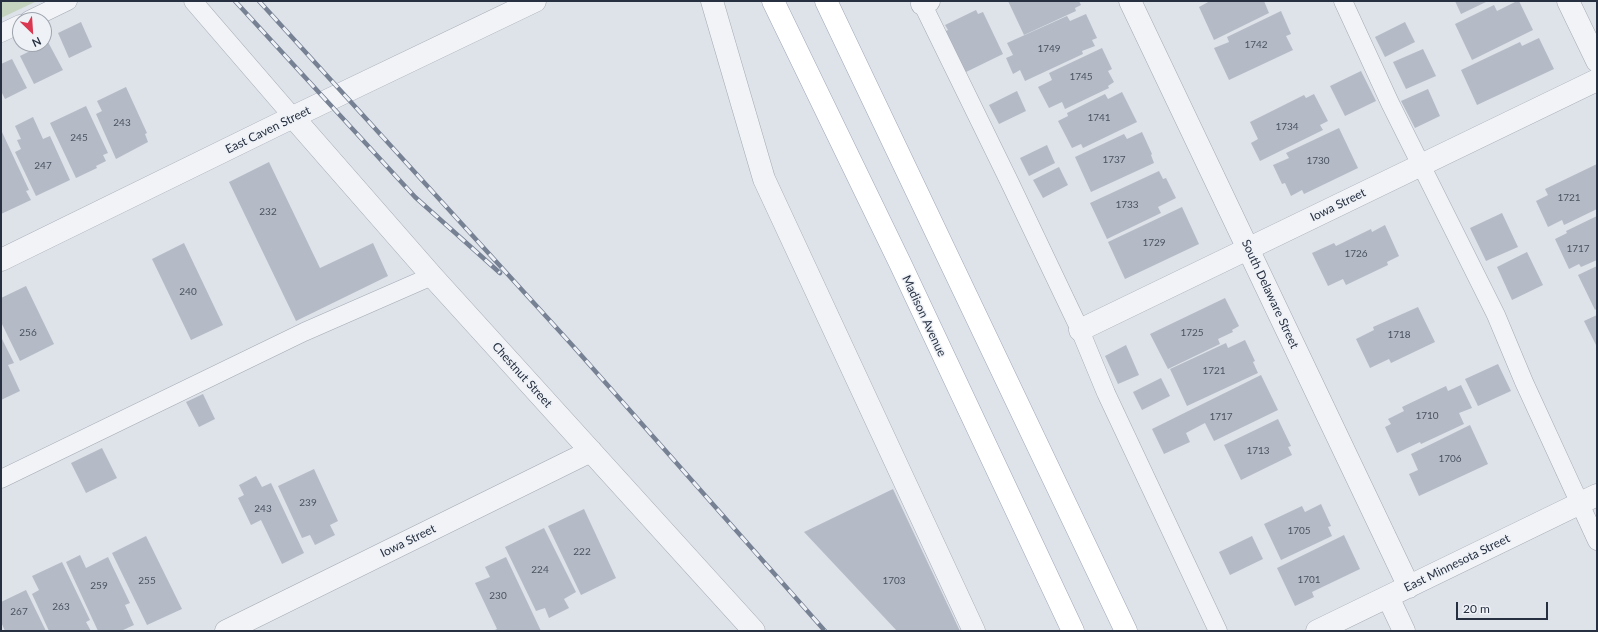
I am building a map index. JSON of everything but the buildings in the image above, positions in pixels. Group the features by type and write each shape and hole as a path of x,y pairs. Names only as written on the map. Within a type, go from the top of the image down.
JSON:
{"main road":[{"name":"Madison Avenue","path":"773,1 900,263 1073,631"},
{"path":"826,1 1126,631"}],"street":[{"name":"East Caven Street","path":"1,260 293,117 535,1"},
{"path":"712,1 764,179 974,631"},
{"name":"South Delaware Street","path":"1130,1 1409,587"},
{"path":"1568,1 1597,61"},
{"name":"Iowa Street","path":"1080,330 1597,80"},
{"name":"Chestnut Street","path":"293,117 432,276 754,631"},
{"name":"Iowa Street","path":"226,631 591,451"},
{"name":"East Minnesota Street","path":"1317,631 1589,499"},
{"path":"1388,597 1404,631"}],"lane":[{"path":"45,12 68,1"},
{"path":"193,1 293,117"},
{"path":"1343,1 1390,103 1496,315 1524,382 1589,499 1597,541"},
{"path":"924,2 1080,330 1106,393 1218,631"},
{"path":"1,34 12,28"},
{"path":"1,479 304,332 432,276"}],"green space":[{"path":"1,1 37,1 12,12 1,18"}],"railway":[{"path":"235,1 415,197 500,273"},
{"path":"259,1 573,346 825,631"}]}
